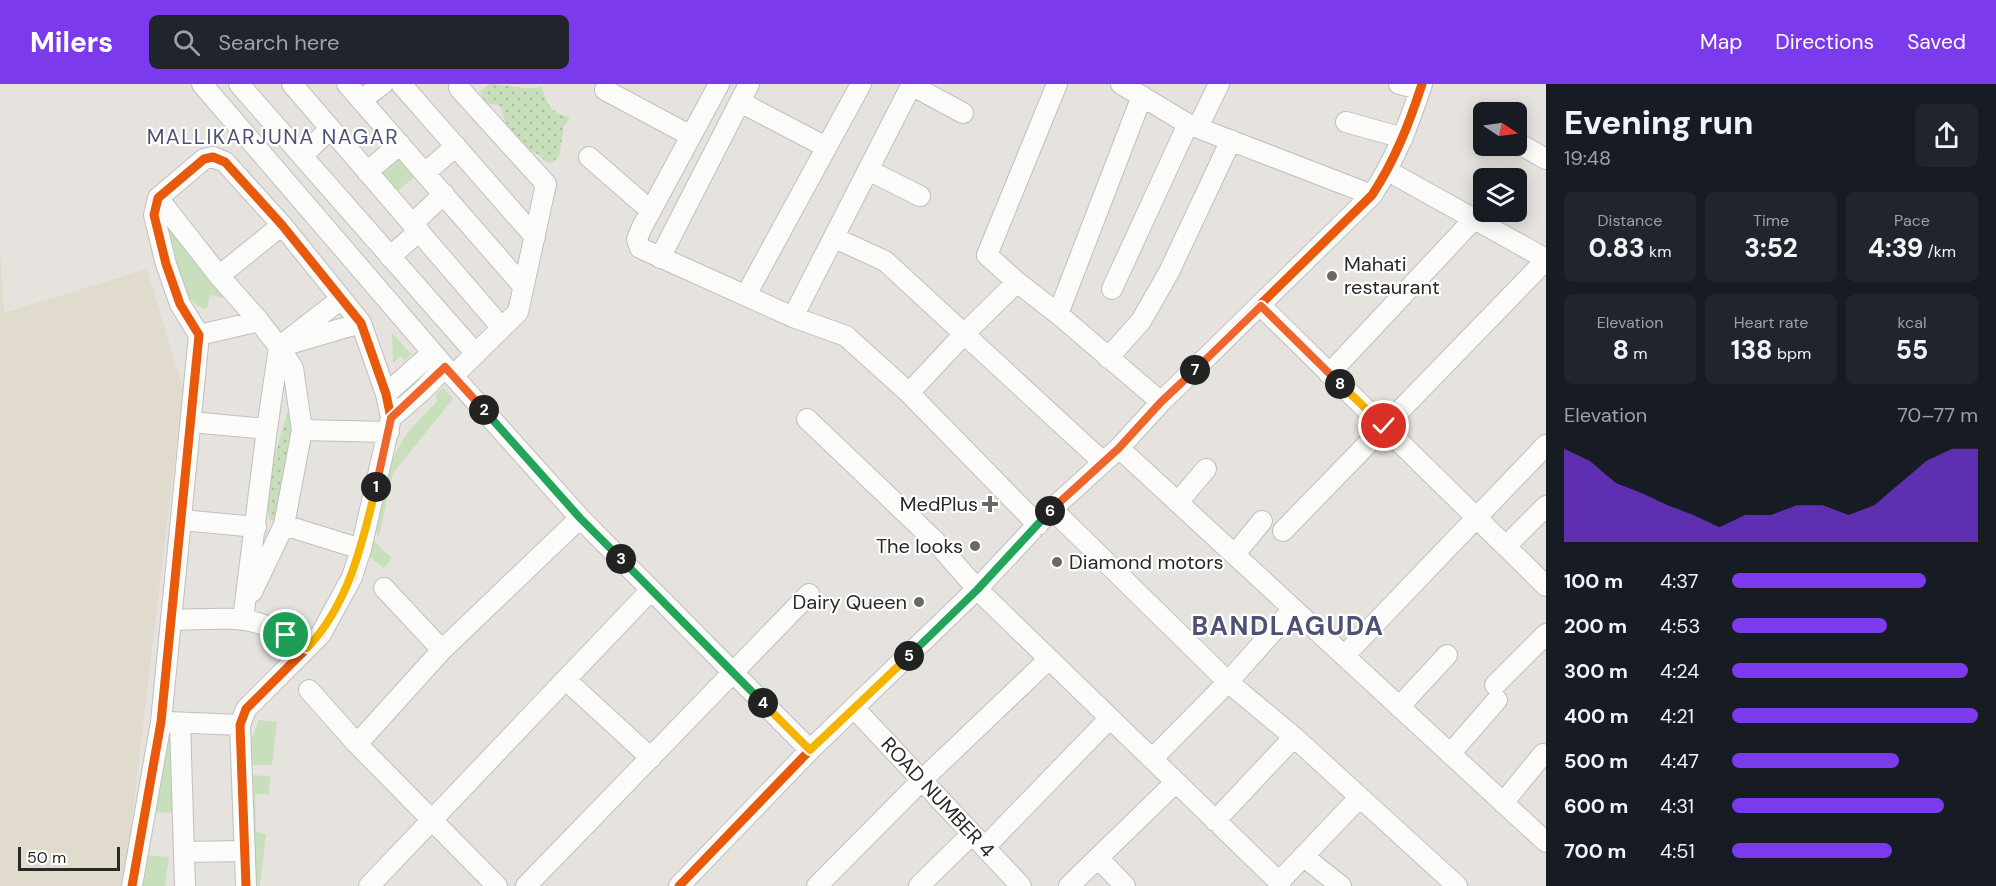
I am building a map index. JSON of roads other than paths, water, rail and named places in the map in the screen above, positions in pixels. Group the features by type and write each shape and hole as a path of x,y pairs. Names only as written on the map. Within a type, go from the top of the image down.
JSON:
{"street":[{"path":"202,84 443,365 580,518 810,750"},
{"path":"239,84 476,354"},
{"path":"292,84 502,328"},
{"path":"347,84 523,286"},
{"path":"361,100 383,84"},
{"path":"401,84 535,237"},
{"path":"720,84 651,211 638,238 640,248 793,317 846,336 909,393 1038,525"},
{"path":"660,258 749,84"},
{"path":"746,295 861,84"},
{"path":"793,317 911,84 963,113"},
{"path":"1056,84 987,255 1161,402"},
{"path":"1121,84 1193,126 1372,195"},
{"path":"1112,289 1193,126 1219,84"},
{"path":"679,886 810,750 977,590 1052,509 1119,448 1161,402 1372,195 1388,171 1403,138 1421,86 1399,84"},
{"path":"386,394 443,365 476,354 518,312 546,184 459,88"},
{"path":"605,90 691,136"},
{"path":"1058,314 1142,96"},
{"path":"740,102 826,147"},
{"path":"1346,122 1403,138"},
{"path":"302,156 330,129"},
{"path":"1108,358 1141,321 1169,272 1231,140"},
{"path":"368,172 400,144"},
{"path":"425,173 456,146"},
{"path":"1527,148 1546,159"},
{"path":"184,886 184,852 170,722 172,620 199,335 180,304 166,264 154,215 158,198 204,159 213,157 225,162 282,225 361,323 386,394 390,425 361,549 352,577 321,634 246,709 240,725 246,886"},
{"path":"589,157 651,211"},
{"path":"868,170 920,196"},
{"path":"1388,171 1473,218"},
{"path":"390,257 444,194"},
{"path":"158,198 219,276 259,321 293,368 302,430 284,525 243,616"},
{"path":"1329,374 1473,220"},
{"path":"1283,531 1546,260 1479,222"},
{"path":"219,276 282,225"},
{"path":"835,238 885,261 1103,462"},
{"path":"909,393 1017,282"},
{"path":"243,616 279,347 341,299"},
{"path":"1261,306 1546,586"},
{"path":"199,335 259,321"},
{"path":"279,347 361,323"},
{"path":"302,430 390,425 443,365"},
{"path":"807,419 935,540 977,590 1279,884 1359,798"},
{"path":"191,422 267,429"},
{"path":"1344,656 1546,445"},
{"path":"1119,448 1546,842"},
{"path":"1178,502 1206,469"},
{"path":"1506,546 1546,506"},
{"path":"1052,509 1228,682 1294,737 1457,886"},
{"path":"357,744 442,650 580,518"},
{"path":"182,520 256,527"},
{"path":"1235,554 1262,521"},
{"path":"284,525 361,549"},
{"path":"384,588 442,650"},
{"path":"369,886 651,590"},
{"path":"526,886 809,594"},
{"path":"1152,759 1228,682 1293,609"},
{"path":"172,620 243,616 286,635 307,648"},
{"path":"1450,754 1496,692 1546,634"},
{"path":"1399,707 1447,656"},
{"path":"817,886 922,780 1049,659"},
{"path":"566,680 651,758"},
{"path":"309,690 357,744 497,886"},
{"name":"ROAD NUMBER 4","path":"855,709 1021,886"},
{"path":"919,886 979,841 1110,718"},
{"path":"170,722 240,725"},
{"path":"132,886 170,722"},
{"path":"1215,821 1294,737"},
{"path":"1503,803 1543,754"},
{"path":"1069,886 1176,782"},
{"path":"184,852 245,850"},
{"path":"1303,856 1341,886"},
{"path":"1098,858 1125,886"}],"place":[{"name":"Mahati restaurant","path":"1332,276"},
{"name":"MedPlus","path":"990,504"},
{"name":"The looks","path":"975,546"},
{"name":"Diamond motors","path":"1057,562"},
{"name":"Dairy Queen","path":"919,602"}],"district":[{"name":"MALLIKARJUNA NAGAR","path":"273,137"},
{"name":"BANDLAGUDA","path":"1288,626"}]}
